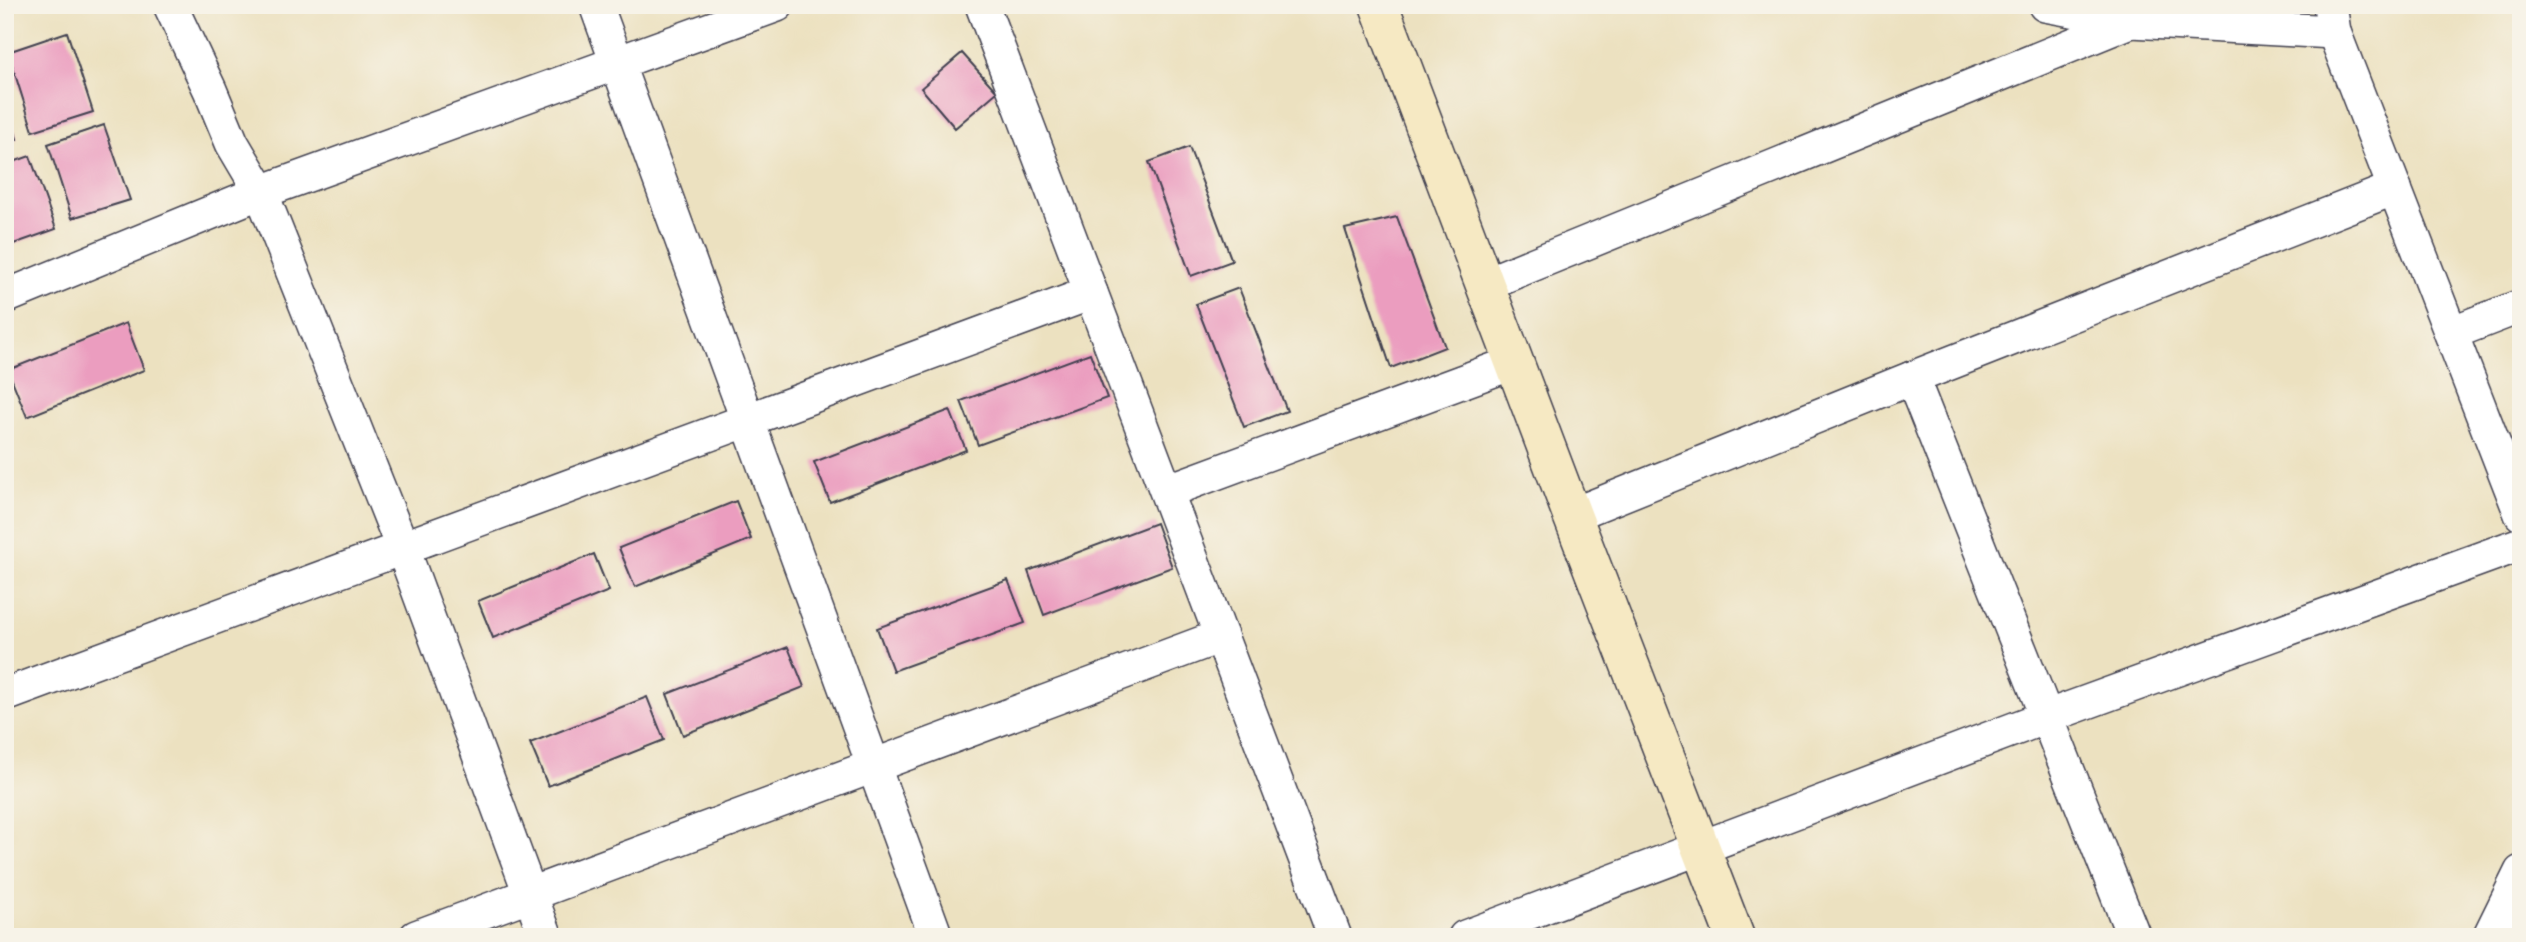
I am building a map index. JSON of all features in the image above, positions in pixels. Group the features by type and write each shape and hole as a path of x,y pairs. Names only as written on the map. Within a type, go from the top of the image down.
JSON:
{"main road":[{"path":"1379,5 1735,937"}],"street":[{"path":"170,5 232,143 261,192 403,549 546,937"},
{"path":"596,5 936,937"},
{"path":"5,297 261,192 778,5"},
{"path":"982,5 1335,937"},
{"path":"2045,5 2131,20 2332,19 2521,514"},
{"path":"1485,284 2131,20"},
{"path":"1572,515 1912,377 2395,188"},
{"path":"5,695 1091,293"},
{"path":"2451,333 2521,306"},
{"path":"1167,491 1515,362"},
{"path":"1912,377 2134,937"},
{"path":"1465,937 2046,717 2521,544"},
{"path":"416,937 1221,636"},
{"path":"2489,937 2521,872"}],"building":[{"path":"67,32 93,112 33,131 8,52"},
{"path":"962,53 997,92 955,128 921,88"},
{"path":"5,96 17,139 5,142"},
{"path":"104,125 130,200 72,218 48,144"},
{"path":"1189,147 1232,261 1191,276 1149,162"},
{"path":"30,156 56,229 5,247 5,165"},
{"path":"1397,217 1445,347 1391,368 1345,229"},
{"path":"1239,288 1287,411 1244,427 1196,304"},
{"path":"126,323 144,370 27,417 8,370"},
{"path":"1090,353 1107,398 978,445 961,401"},
{"path":"950,410 966,450 830,502 814,462"},
{"path":"736,501 751,539 635,587 619,548"},
{"path":"1156,523 1172,567 1044,615 1028,571"},
{"path":"594,554 609,591 493,638 478,601"},
{"path":"1008,580 1025,623 893,671 877,628"},
{"path":"788,647 804,687 683,735 667,694"},
{"path":"647,697 664,740 548,786 530,743"}]}
